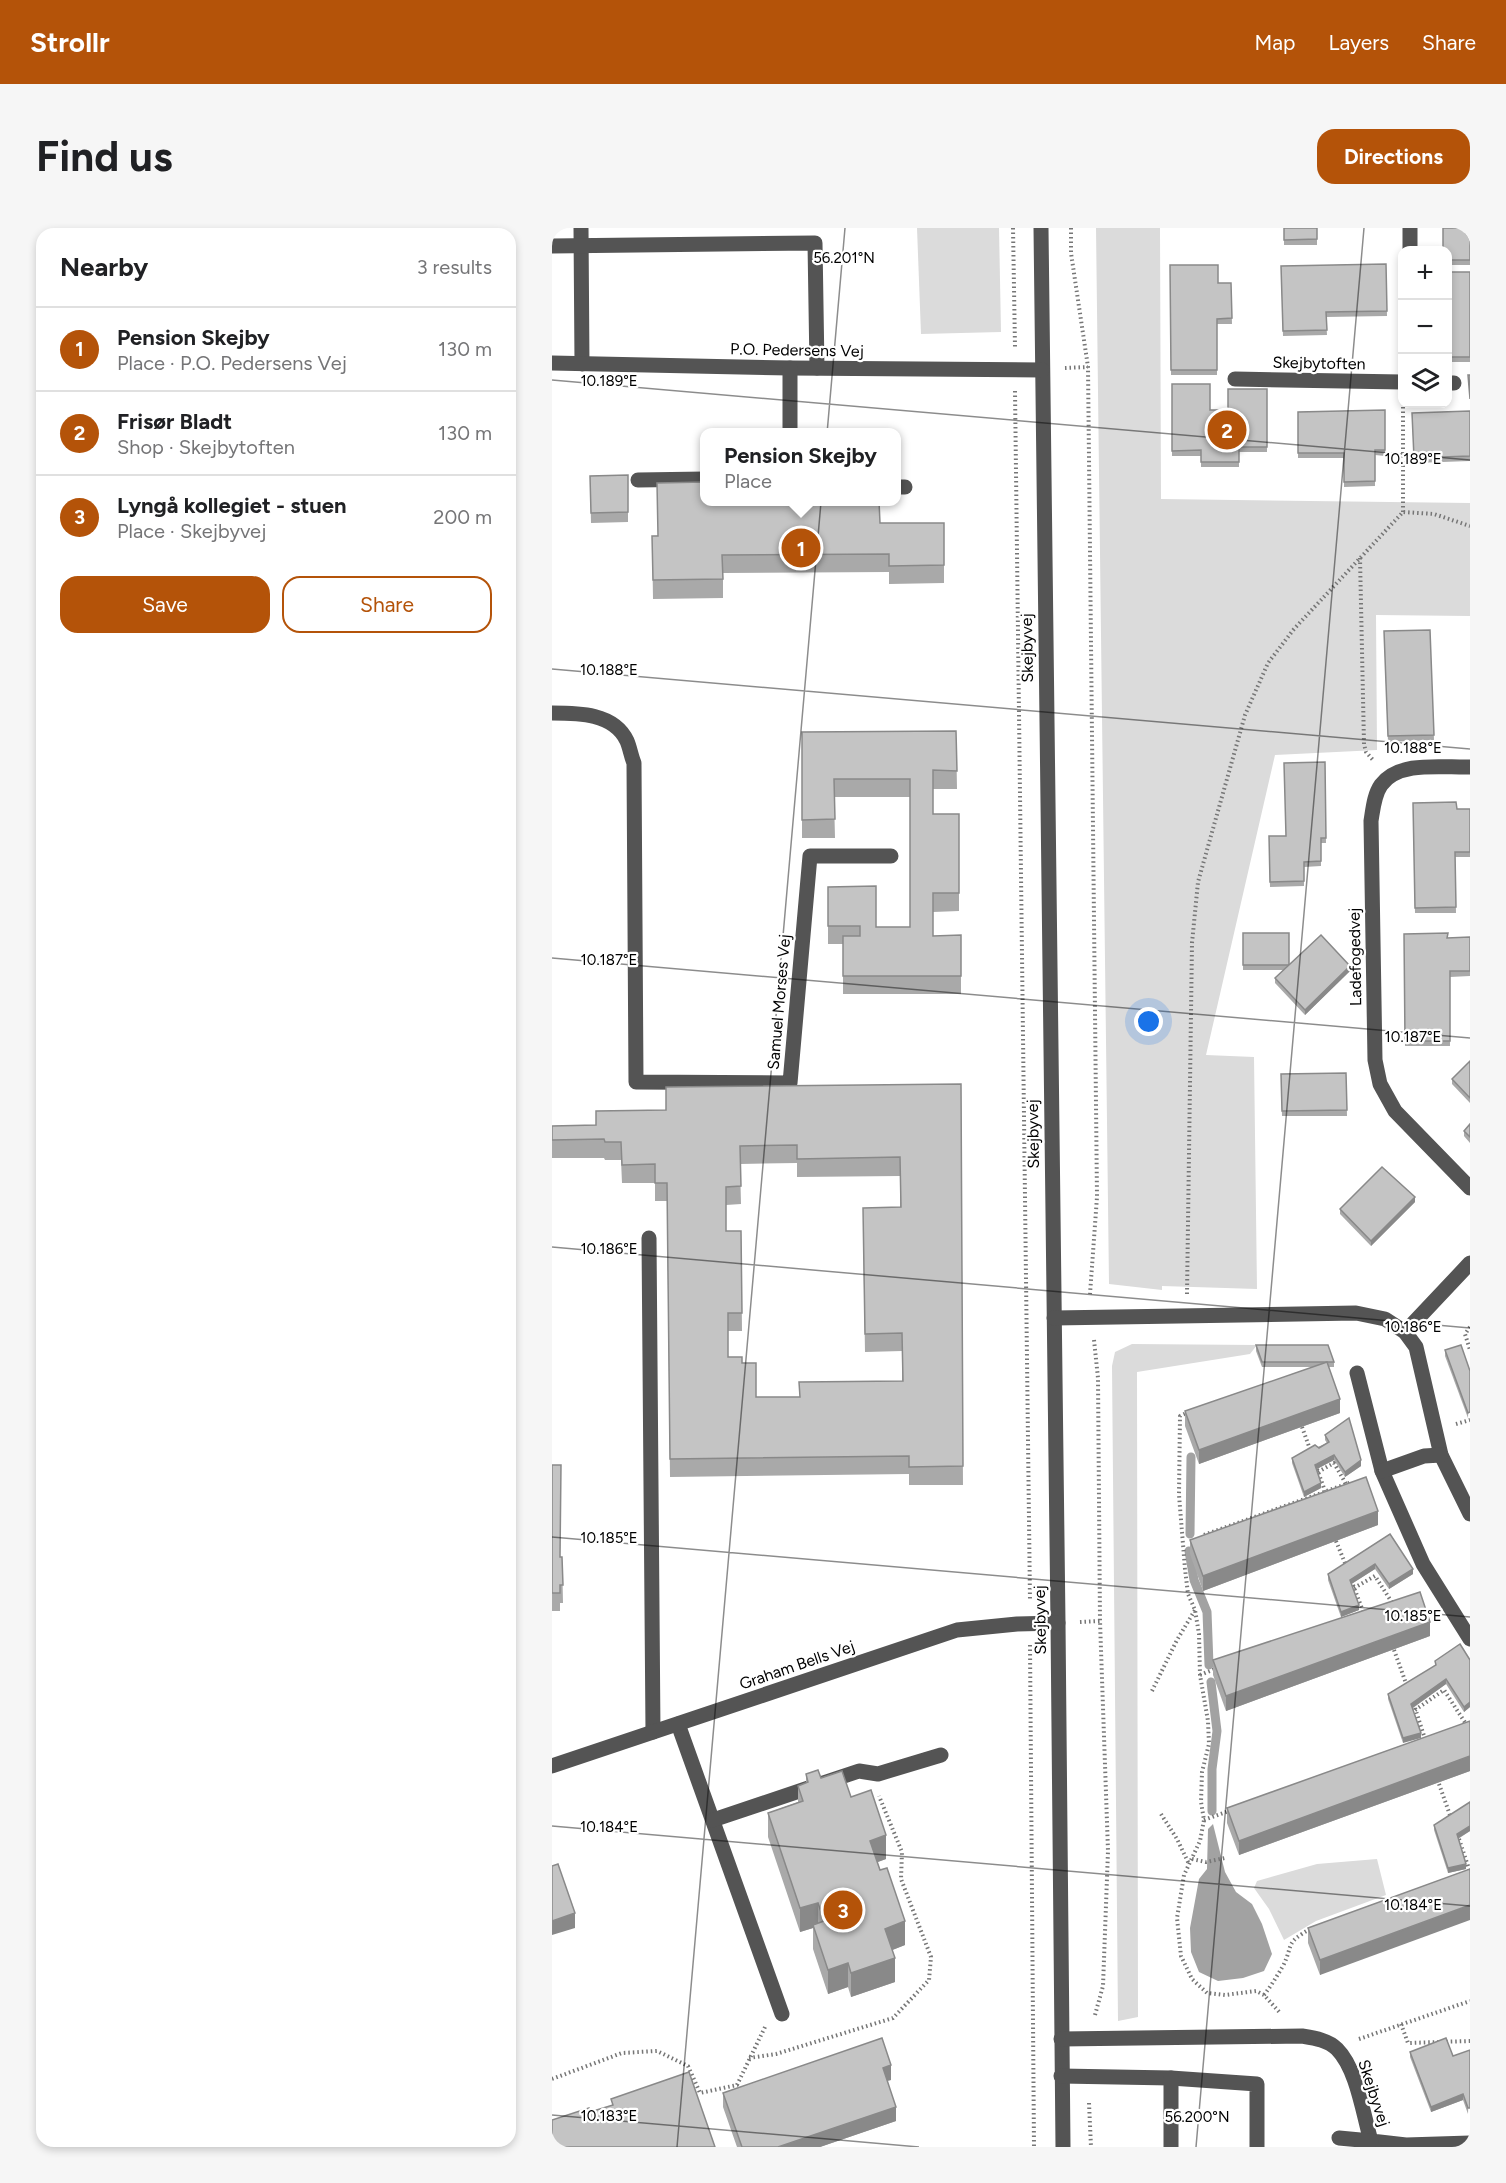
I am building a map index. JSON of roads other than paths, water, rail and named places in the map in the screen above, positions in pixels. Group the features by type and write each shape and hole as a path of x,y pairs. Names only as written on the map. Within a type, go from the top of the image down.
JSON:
{"street":[{"path":"580,228 582,364"},
{"name":"Skejbyvej","path":"1041,228 1063,2147"},
{"path":"1410,228 1410,246"},
{"path":"552,246 815,243 817,368"},
{"name":"P.O. Pedersens Vej","path":"552,363 1042,370"},
{"path":"790,368 790,428"},
{"name":"Skejbytoften","path":"1235,379 1398,382"},
{"path":"638,480 700,479"},
{"name":"Samuel Morses Vej","path":"552,713 583,713 610,722 626,739 633,763 636,1082 790,1083 810,856 891,856"},
{"name":"Ladefogedvej","path":"1470,767 1412,768 1396,772 1382,784 1375,800 1371,821 1375,1060 1380,1084 1395,1112 1470,1188"},
{"path":"649,1238 653,1732"},
{"path":"1404,1332 1470,1263"},
{"path":"1053,1317 1356,1313 1385,1319 1404,1332 1416,1347 1441,1455 1470,1514"},
{"path":"1357,1373 1382,1471 1423,1564 1470,1639"},
{"path":"1382,1471 1424,1456 1441,1455"},
{"name":"Graham Bells Vej","path":"552,1767 957,1630 1030,1623 1058,1623"},
{"path":"678,1724 782,2014"},
{"path":"713,1820 859,1771 878,1774 941,1755"},
{"name":"Skejbyvej","path":"1061,2039 1302,2036 1319,2039 1336,2048 1350,2068 1371,2141"},
{"path":"1061,2076 1171,2078 1257,2084 1257,2147"},
{"path":"1171,2078 1171,2147"},
{"name":"Skejbyvej","path":"1339,2138 1406,2145 1470,2143"}],"waterway":[{"path":"1190,1534 1191,1457"},
{"path":"1189,1551 1194,1580 1207,1612 1209,1665"},
{"path":"1211,1682 1217,1731 1212,1769 1212,1811"}],"place":[{"name":"Frisør Bladt","path":"1227,430"},
{"name":"Pension Skejby","path":"801,548"},
{"name":"Lyngå kollegiet - stuen","path":"843,1910"}]}
